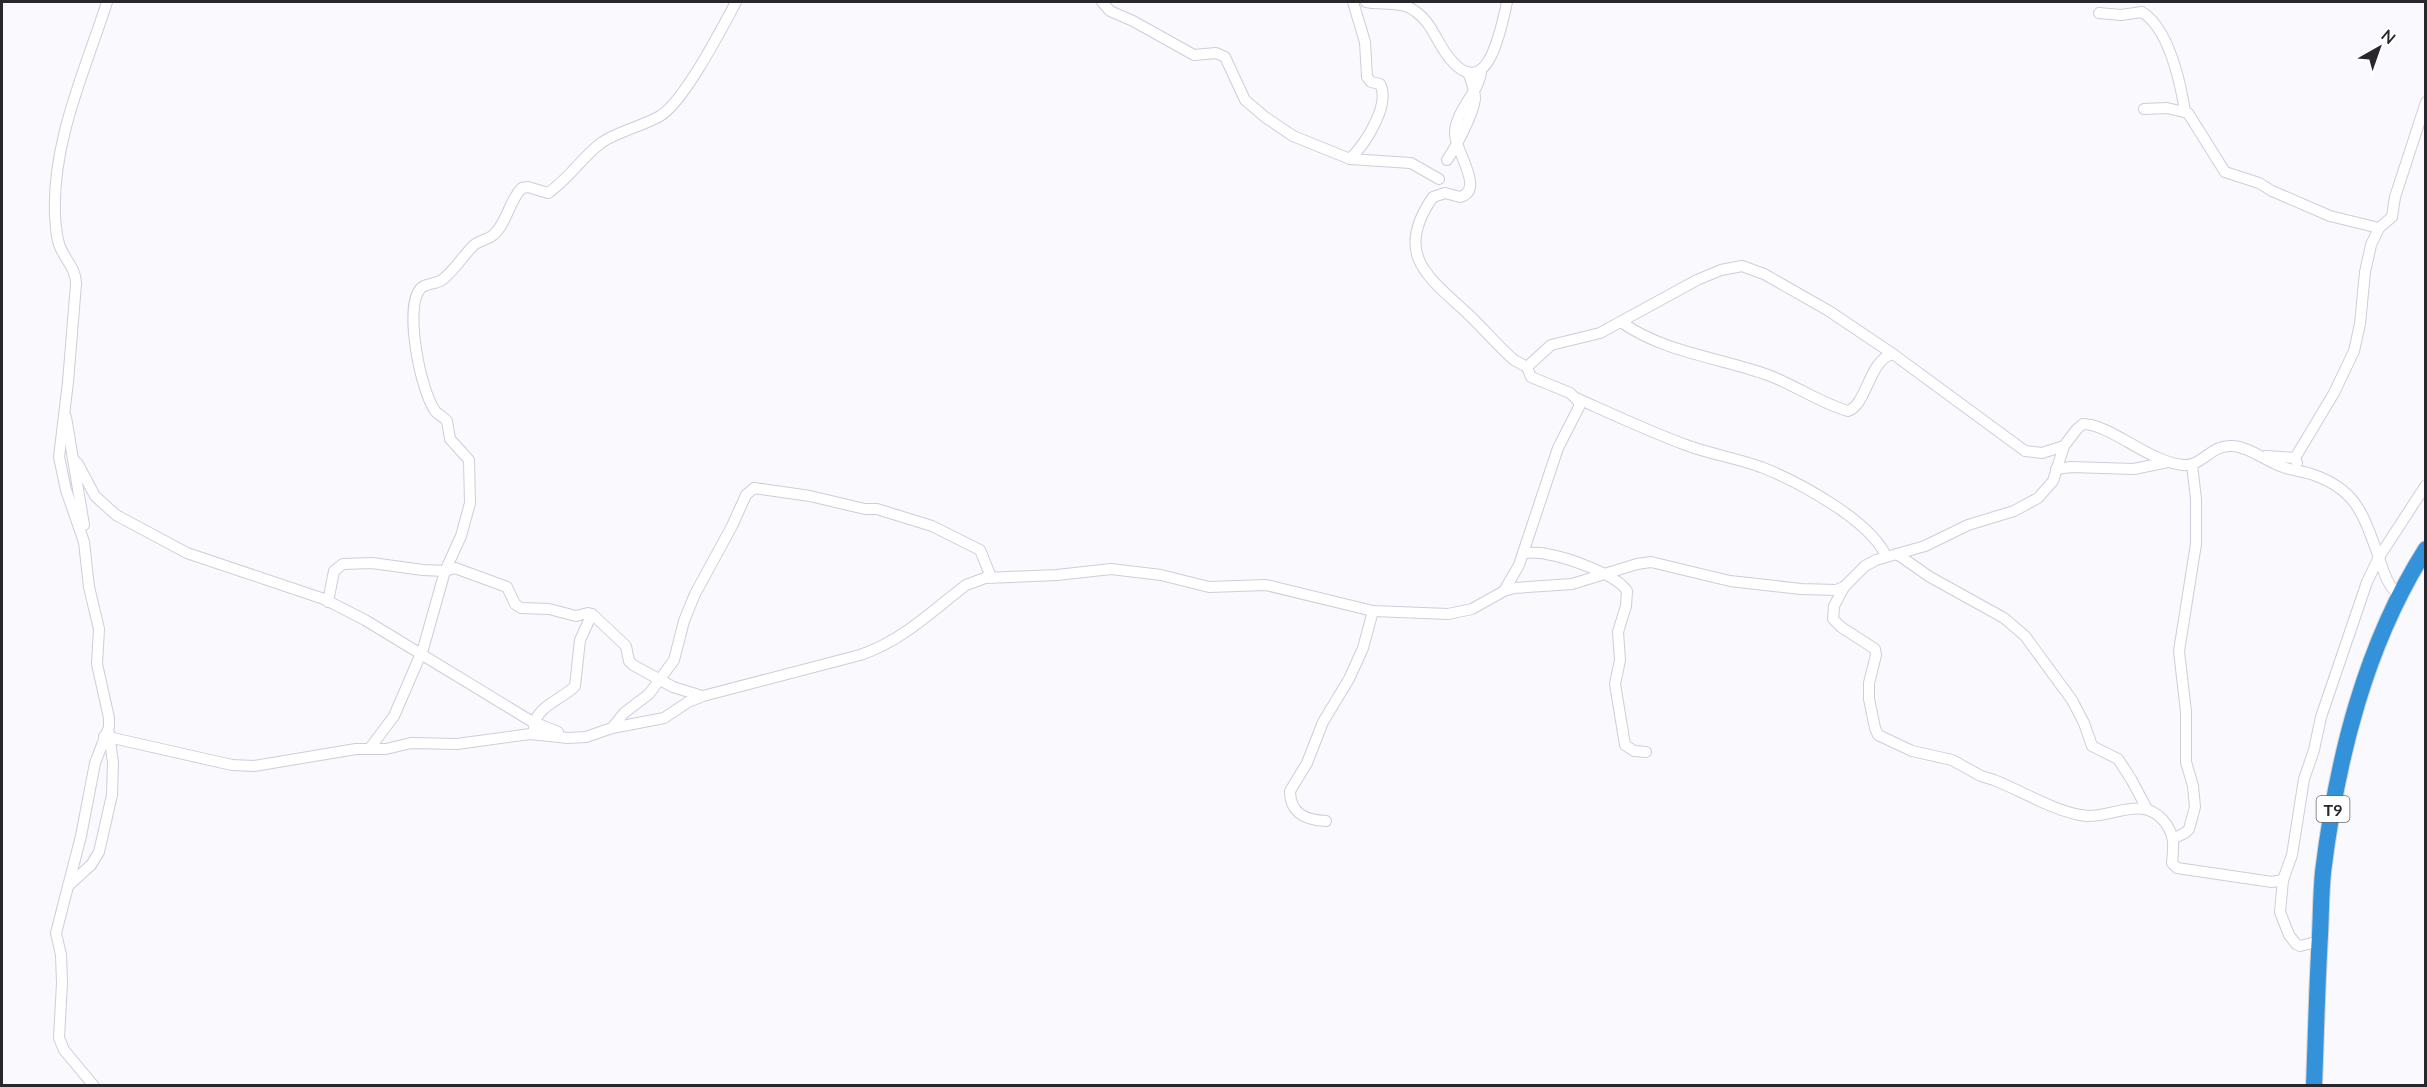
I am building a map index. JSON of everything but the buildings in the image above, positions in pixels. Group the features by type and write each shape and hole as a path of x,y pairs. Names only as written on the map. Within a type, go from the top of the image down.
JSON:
{"highway":[{"name":"T9","path":"2314,1086 2323,873 2335,798 2351,722 2382,634 2399,596 2426,549"}],"street":[{"path":"84,542 66,490 59,457 68,382 76,275 61,251 56,233 58,164 66,127 107,2"},
{"path":"370,748 394,716 422,654 445,571 459,543 470,503 469,461 451,441 447,420 436,412 427,395 413,332 412,319 417,296 423,287 440,281 453,271 467,252 479,241 493,236 522,188 528,187 548,193 568,178 602,143 663,114 677,98 708,52 736,2"},
{"path":"1102,2 1110,11 1134,21 1194,55 1216,53 1225,57 1243,96 1264,117 1293,136 1350,159 1411,163 1439,179"},
{"path":"1350,159 1363,146 1373,130 1382,90 1381,84 1372,82 1367,77 1365,42 1353,2"},
{"path":"1366,2 1401,5 1414,10 1430,25 1447,55 1468,72 1474,102 1457,144 1447,160 1433,197 1421,218 1416,237 1418,258 1421,267 1435,285 1514,360 1527,367"},
{"path":"1468,72 1480,71 1488,63 1497,42 1507,2"},
{"path":"2099,13 2121,15 2142,12 2150,18 2173,60 2185,111 2225,172 2259,183 2330,216 2379,228"},
{"path":"1447,160 1449,144 1473,90 1480,80 1480,71"},
{"path":"2295,458 2334,393 2354,351 2360,324 2368,256 2379,228 2392,217 2395,197 2426,102"},
{"path":"2144,109 2167,108 2185,111"},
{"path":"1433,197 1445,193 1460,197 1467,194 1470,189 1470,178 1457,144 1456,128"},
{"path":"1527,367 1551,345 1600,333 1697,280 1721,270 1742,266 1764,274 1829,311 1893,354 2025,451 2042,453 2064,446"},
{"path":"1621,322 1663,345 1768,375 1848,411 1856,406 1882,360 1893,354"},
{"path":"1527,367 1528,374 1537,381 1576,398 1677,441 1751,464 1785,478 1859,524 1892,555 2004,618 2025,636 2072,700 2084,723 2092,746 2118,759 2147,809 2161,818 2174,838 2172,863 2177,868 2272,882 2283,880"},
{"path":"1504,591 1523,553 1558,448 1579,407 1576,398"},
{"path":"65,401 73,459 83,507 89,588 99,628 97,664 109,718 108,734 113,764 112,795 99,852 91,865 68,886"},
{"path":"2147,809 2127,809 2091,816 2076,814 1981,776 1960,763 1921,754 1878,735 1869,699 1869,683 1876,655 1875,649 1841,627 1833,619 1834,606 1844,587 1865,567 1892,555 1925,546 1968,525 2025,506 2047,490 2053,481 2064,446 2077,429 2083,424 2090,424 2168,462 2184,466 2192,465 2214,448 2226,446 2242,448 2286,468 2332,483 2355,502 2371,529 2384,577 2399,596"},
{"path":"2256,455 2295,458"},
{"path":"2295,458 2302,472"},
{"path":"73,459 95,496 105,506 161,540 187,553 291,586 365,620 422,654 535,729"},
{"path":"2056,469 2071,467 2134,469 2168,462"},
{"path":"2174,838 2190,829 2195,807 2193,786 2186,762 2186,712 2179,651 2196,544 2196,499 2192,465"},
{"path":"2320,941 2300,946 2293,941 2280,912 2283,880 2292,855 2304,778 2315,746 2321,717 2356,612 2379,557 2426,485"},
{"path":"612,728 624,713 649,694 677,655 684,621 695,594 746,495 756,487 866,509 877,509 932,526 980,550 991,577"},
{"path":"1523,553 1545,553 1605,574 1624,586 1628,598 1618,632 1620,660 1615,684 1625,745 1634,751 1646,752"},
{"path":"108,734 242,766 370,748 386,749 417,743 457,744 535,729 580,738 612,728 658,721 688,702 703,696 882,648 902,636 966,585 974,580 991,577 1057,575 1111,568 1161,575 1209,587 1266,585 1373,611 1438,614 1460,612 1484,604 1504,591 1564,585 1651,562 1753,584 1826,591 1844,587"},
{"path":"328,602 334,571 343,564 372,563 445,571 458,569 507,587 515,604 521,609 549,609 576,616 592,614 626,646 631,664 680,690 703,696"},
{"path":"1326,821 1314,820 1298,813 1293,806 1290,791 1304,770 1323,722 1342,692 1360,656 1373,611"},
{"path":"535,729 546,706 574,686 580,640 592,614"},
{"path":"94,1086 67,1055 59,1038 62,983 61,955 56,933 81,836 94,763 108,734"}]}
